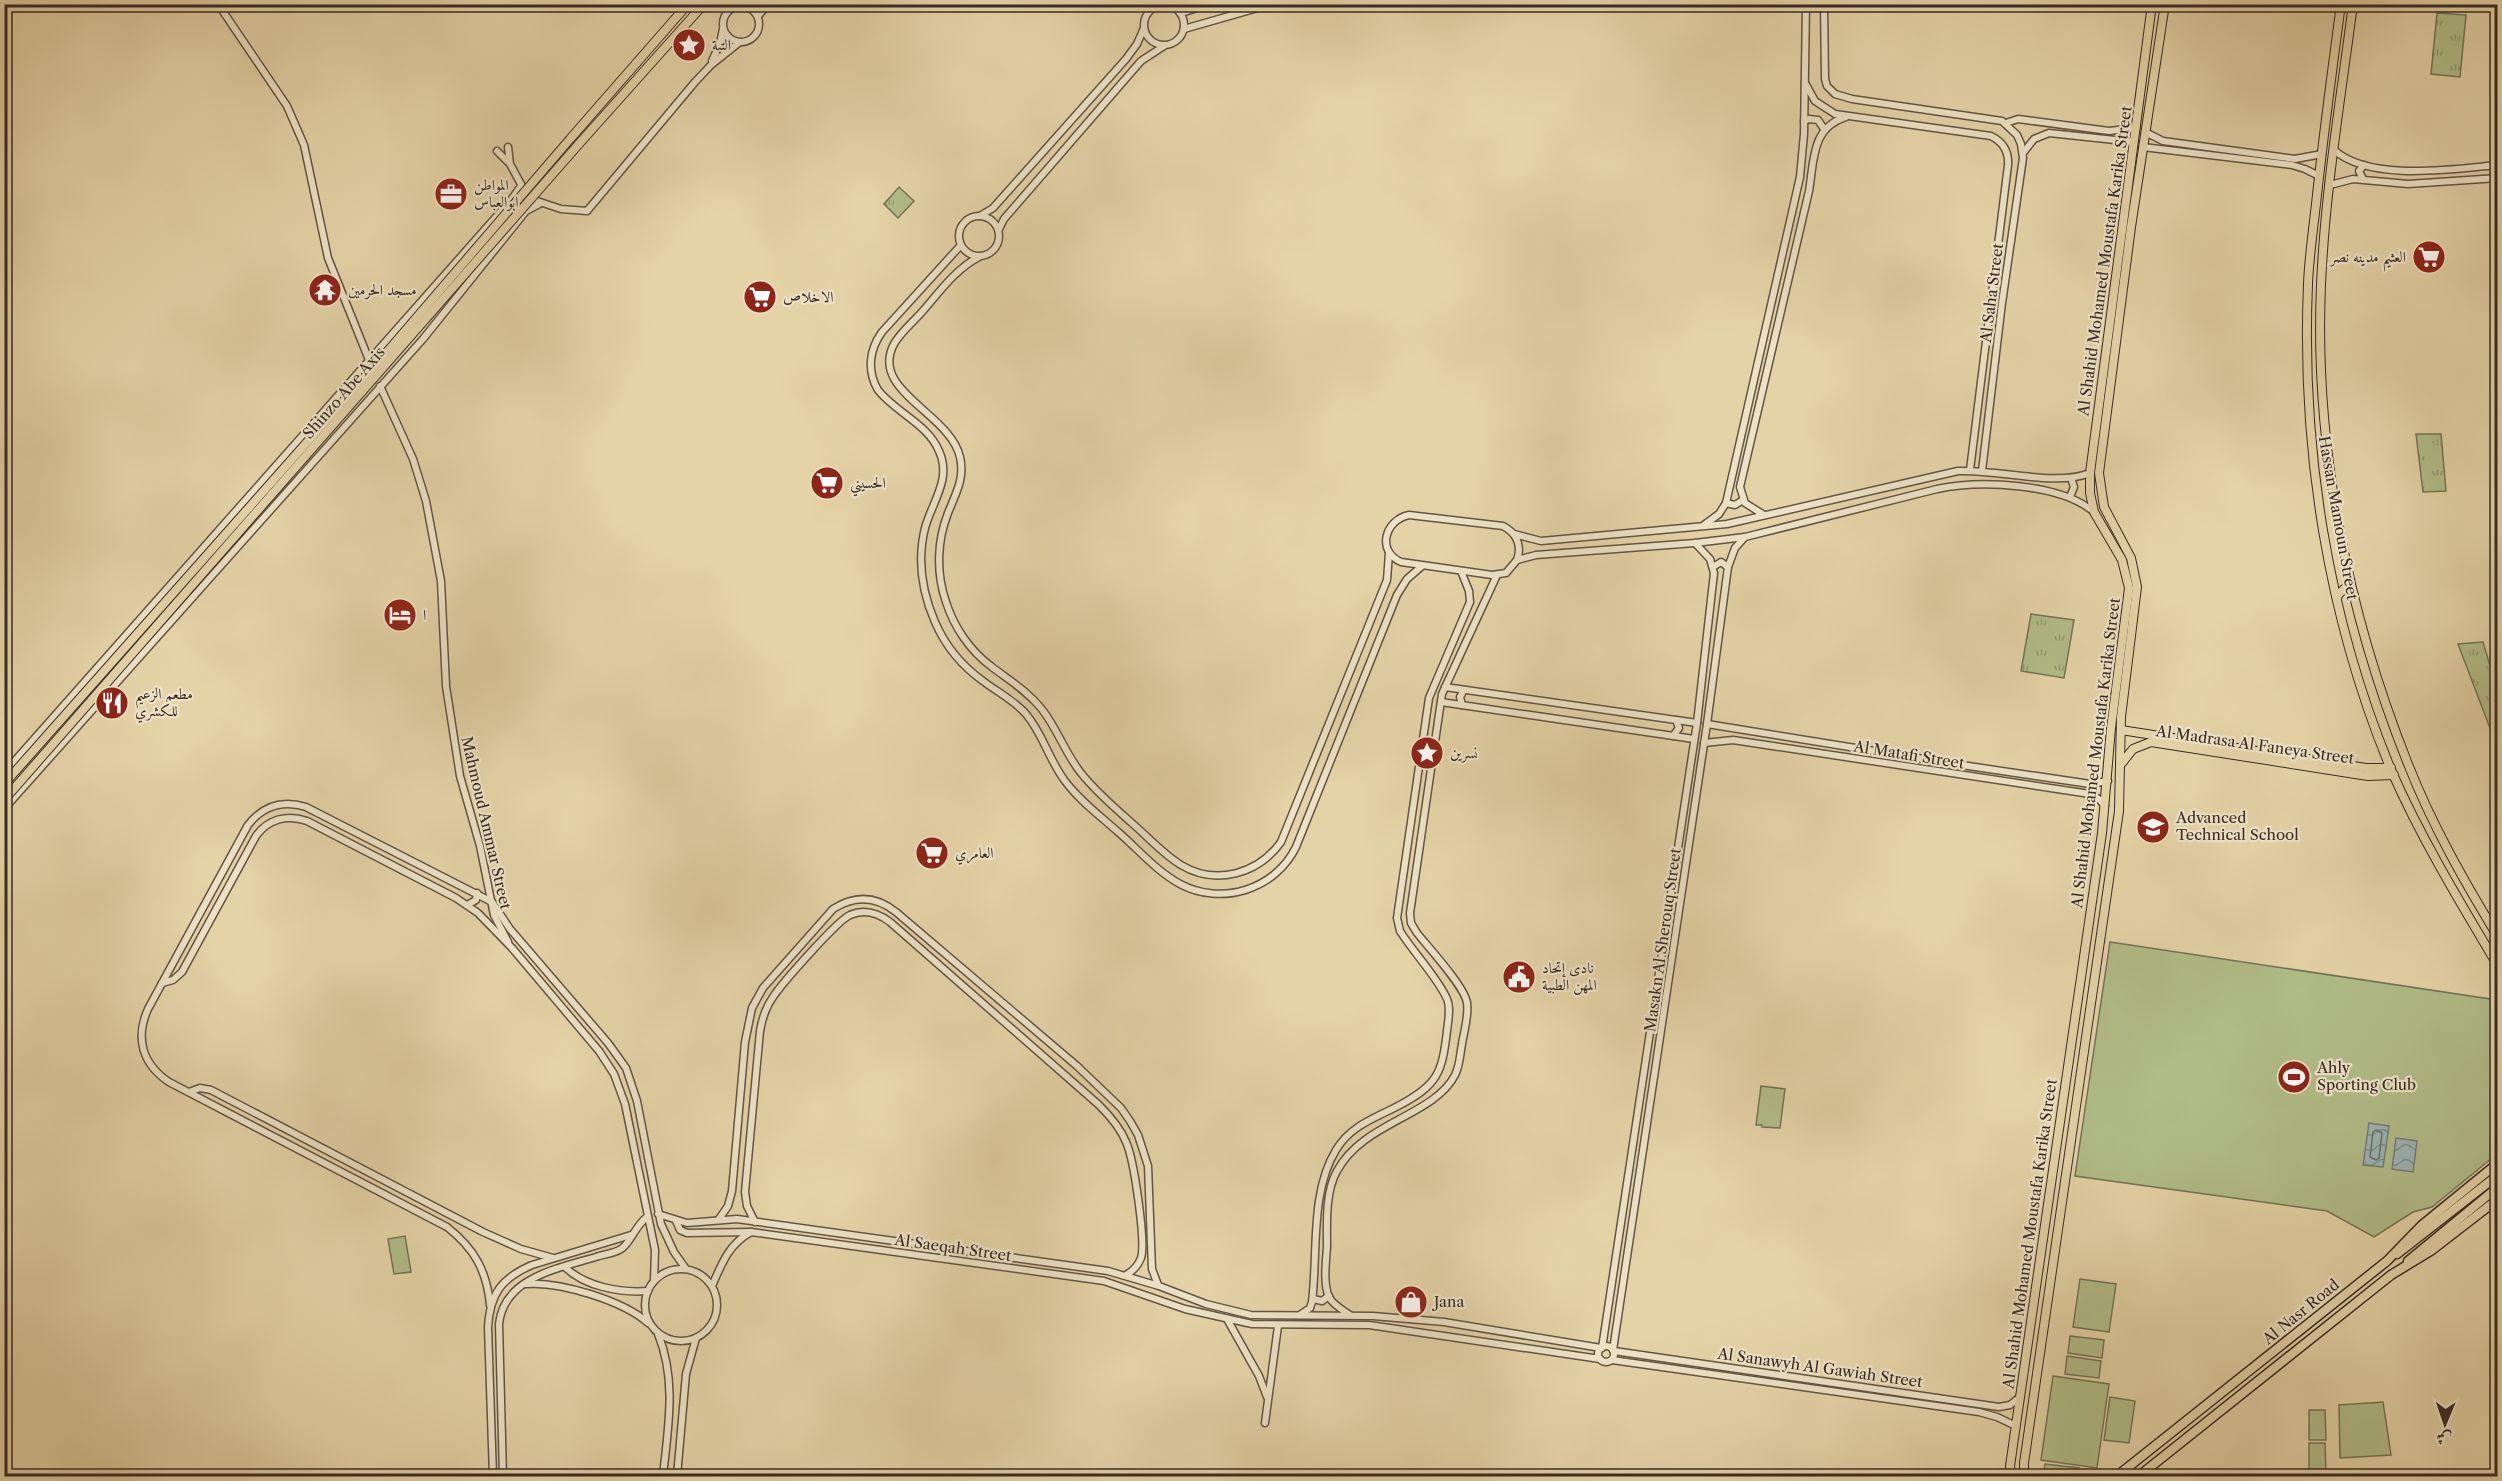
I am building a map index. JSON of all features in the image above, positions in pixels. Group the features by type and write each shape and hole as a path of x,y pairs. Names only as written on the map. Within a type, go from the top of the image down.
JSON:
{"highway":[{"name":"Al Nasr Road","path":"2117,1476 2386,1261 2434,1214 2498,1163"},
{"path":"2386,1261 2409,1246 2498,1175"},
{"path":"2391,1275 2498,1187"},
{"name":"Al Nasr Road","path":"2139,1476 2391,1275 2432,1250 2498,1199"}],"main road":[{"name":"Shinzo Abe Axis","path":"4,784 387,352 688,4"},
{"name":"Shinzo Abe Axis","path":"4,800 704,4"},
{"name":"Al Shahid Mohamed Moustafa Karika Street","path":"2011,1476 2010,1466 2106,807 2111,728 2129,588 2123,562 2094,512 2090,493 2090,473 2152,4"},
{"name":"Al Shahid Mohamed Moustafa Karika Street","path":"2024,1476 2064,1178 2117,827 2121,730 2136,601 2136,580 2131,558 2104,507 2099,480 2106,410 2165,4"},
{"name":"Hassan Mamoun Street","path":"2340,4 2308,281 2310,436 2329,561 2337,599 2363,689 2392,771 2450,885 2498,966"},
{"name":"Hassan Mamoun Street","path":"2353,4 2334,150 2321,283 2322,374 2326,439 2354,595 2380,690 2408,765 2445,843 2498,937"},
{"path":"2329,561 2335,567 2339,567 2343,565 2346,557"},
{"path":"2337,599 2344,590 2351,591 2354,595"},
{"name":"Al Madrasa Al Faneya Street","path":"2121,730 2392,771"},
{"path":"2138,732 2138,746"},
{"name":"Al Madrasa Al Faneya Street","path":"2121,764 2129,752 2151,742 2368,776 2392,771"},
{"path":"2052,1175 2058,1179 2064,1178"},
{"path":"2049,1193 2062,1195"}],"street":[{"path":"218,4 287,106 304,145 328,258 369,360"},
{"path":"758,16 768,4"},
{"path":"979,257 966,252 961,245 959,233 963,224 971,217 980,216 993,208 1126,59 1137,44 1148,13 1157,7 1167,5 1181,13 1210,4"},
{"path":"1184,29 1271,4"},
{"path":"1701,527 1719,514 1726,503 1797,193 1802,162 1804,121 1806,4"},
{"path":"1824,4 1825,79 1827,86 1835,94 1890,106 1995,119 2006,123 2017,135 2023,154"},
{"path":"497,151 510,164 521,186 541,203 561,209 587,211 711,65 740,42 749,40 756,34 760,26 758,16 750,8 738,6 728,11 720,44 711,65"},
{"path":"1181,13 1184,29 1177,41 1164,46 1141,61 1004,219 999,230 999,241 994,250 963,268 897,339 890,359 892,375 897,384 949,432 960,456 961,483 946,520 940,550 940,575 945,600 955,623 967,642 982,658 1025,692 1041,708 1069,757 1088,782 1182,865 1208,875 1236,874 1262,862 1281,842 1387,580 1389,553 1386,540 1390,526 1396,520 1409,515 1499,525 1514,534 1541,541 1701,527 1765,516 1938,474 1970,470 2071,478 2090,473"},
{"path":"723,26 728,36 740,42"},
{"path":"1144,28 1150,40 1164,46"},
{"path":"1805,83 1811,97 1820,105 1847,116"},
{"path":"1765,516 1751,509 1743,500 1740,486 1808,197 1815,147 1824,129 1847,116"},
{"name":"Al Saha Street","path":"1847,116 1991,136 2002,144 2009,160 1989,302 1970,470"},
{"path":"2006,123 2018,119 2116,131 2136,128"},
{"path":"1804,121 1818,120 1824,129"},
{"path":"2113,140 2117,135 2116,131"},
{"path":"2145,132 2162,145 2301,167 2319,176"},
{"path":"2023,154 2034,139 2049,133 2134,142"},
{"path":"2143,147 2162,145 2300,159 2322,154"},
{"path":"508,147 510,164"},
{"path":"2334,150 2348,160 2364,165 2411,171 2498,165"},
{"name":"Al Saha Street","path":"1982,471 2000,317 2023,154"},
{"path":"2300,159 2301,167"},
{"path":"2363,179 2359,171 2364,165"},
{"path":"2330,185 2347,179 2408,184 2498,178"},
{"path":"4,773 521,186"},
{"path":"4,809 442,316 529,208 541,203"},
{"path":"980,216 991,220 999,230"},
{"path":"496,217 511,230"},
{"path":"961,245 882,332 873,349 870,361 874,381 882,395 930,436 942,459 942,485 928,517 921,550 923,583 928,605 941,634 958,659 981,680 1015,703 1029,718 1054,765 1072,789 1172,879 1197,891 1215,894 1233,893 1250,889 1267,881 1287,863 1296,848 1397,594 1407,579 1422,566"},
{"path":"1989,302 2002,303"},
{"path":"1988,316 2000,317"},
{"name":"Mahmoud Ammar Street","path":"380,386 413,459 426,501 441,581 446,686 460,776 480,846 494,915 512,948"},
{"path":"1971,459 1977,462 1984,460"},
{"path":"2070,497 2074,487 2071,478"},
{"path":"1389,553 1401,562 1497,575 1509,570 1518,560 1536,555 1745,537 1958,485 2000,485 2070,497 2083,502 2094,512"},
{"path":"1726,503 1735,505 1743,500"},
{"path":"1514,534 1519,546 1518,560"},
{"name":"Masakn Al Sherouq Street","path":"1614,1351 1707,724 1728,567 1735,548 1745,537"},
{"path":"1695,543 1707,554 1713,567 1720,562 1728,567"},
{"path":"201,552 201,558 206,565 214,567 222,565"},
{"name":"Masakn Al Sherouq Street","path":"1601,1348 1697,723 1713,567"},
{"path":"1298,1316 1310,1308 1313,1299 1321,1188 1335,1151 1347,1135 1363,1123 1398,1106 1426,1088 1438,1075 1443,1062 1448,1002 1403,936 1397,925 1397,918 1425,717 1431,692 1469,606 1469,591 1461,571"},
{"path":"1350,1315 1329,1296 1327,1235 1330,1195 1337,1170 1354,1149 1373,1133 1424,1105 1453,1078 1458,1066 1467,1010 1466,996 1414,928 1410,910 1441,702 1445,687 1497,575"},
{"path":"178,578 186,576 194,579 196,593"},
{"path":"1441,669 1451,674"},
{"path":"1445,687 1697,723"},
{"path":"1462,705 1460,697 1464,690"},
{"path":"1441,702 1694,740"},
{"path":"1673,736 1679,728 1676,720"},
{"name":"Al Matafi Street","path":"1707,724 2085,783 2108,781"},
{"path":"1724,740 1722,732 1727,727"},
{"name":"Al Matafi Street","path":"1704,743 1724,740 2084,793 2097,797 2106,807"},
{"path":"2084,793 2087,789 2085,783"},
{"path":"493,1476 488,1347 490,1305 486,1276 479,1260 460,1237 433,1219 359,1183 159,1075 151,1066 141,1044 143,1020 162,982 248,825 262,811 274,806 293,804 306,807 492,902 510,929 617,1056 630,1079 637,1101 658,1214 668,1243 686,1269"},
{"path":"162,982 173,980 182,972 256,836 263,828 278,819 307,820 467,905 512,948 576,1023 607,1062 619,1084 656,1256 654,1281"},
{"path":"467,905 476,900 477,893"},
{"path":"719,1219 728,1206 732,1191 745,1042 752,1008 763,988 833,909 843,903 865,898 877,900 896,912 1077,1066 1120,1108 1138,1135 1148,1166 1153,1274 1159,1286"},
{"path":"755,1222 747,1206 745,1192 760,1031 765,1013 774,996 838,924 851,915 867,912 890,922 1109,1115 1122,1133 1131,1153 1142,1244 1142,1252 1137,1265 1126,1275"},
{"path":"1403,936 1414,928"},
{"path":"576,1023 585,1016"},
{"path":"1646,1060 1651,1064 1657,1061"},
{"path":"1644,1074 1650,1072 1655,1076"},
{"path":"189,1092 200,1089 211,1090 493,1237 520,1250 553,1258"},
{"path":"359,1183 365,1171"},
{"path":"732,1191 745,1192"},
{"name":"Al Saeqah Street","path":"658,1214 676,1221 691,1223 719,1219 755,1222 1091,1268 1126,1275 1227,1310 1257,1316 1298,1316"},
{"path":"503,1476 500,1314 513,1292 534,1277 619,1250 627,1244 631,1235 646,1217"},
{"name":"Al Saeqah Street","path":"676,1221 680,1230 687,1233 751,1232 1104,1281 1227,1319"},
{"path":"712,1286 728,1251 737,1241 751,1232"},
{"path":"490,1305 504,1282 517,1272 553,1258 631,1235"},
{"path":"1142,1244 1151,1244"},
{"path":"565,1267 578,1277 610,1288 625,1291 648,1291"},
{"path":"523,1284 544,1283 559,1286 612,1302 633,1312 655,1330 672,1340 688,1341 709,1329 716,1316 717,1300 712,1286 701,1275 686,1269 666,1272 654,1281 648,1291 646,1314 655,1330 667,1358 671,1385 663,1476"},
{"path":"1174,1304 1179,1293"},
{"path":"1313,1299 1322,1301 1329,1296"},
{"path":"1227,1319 1278,1326 1369,1325 1600,1359 1607,1362 1612,1359 1614,1351 1609,1347 1601,1348 1452,1323 1350,1315 1298,1316"},
{"path":"1227,1319 1260,1376 1268,1401"},
{"path":"1449,1337 1446,1331 1452,1323"},
{"path":"1265,1423 1278,1326"},
{"path":"1605,1331 1616,1336 1622,1347 1630,1352"},
{"path":"676,1476 686,1374 696,1338"},
{"path":"1600,1359 1601,1348"},
{"name":"Al Sanawyh Al Gawiah Street","path":"1614,1351 1999,1407"},
{"name":"Al Sanawyh Al Gawiah Street","path":"1612,1359 1920,1403 1997,1417 2016,1426"},
{"path":"1997,1417 2000,1412 1999,1407 2010,1406 2020,1397"}],"green space":[{"path":"2437,13 2466,15 2460,77 2431,74"},
{"path":"899,187 914,201 898,218 884,204"},
{"path":"2416,434 2441,434 2446,491 2423,492"},
{"path":"2031,614 2074,620 2064,678 2021,671"},
{"path":"2483,642 2497,689 2497,736 2493,736 2458,644"},
{"name":"Ahly Sporting Club","path":"2110,942 2497,1000 2497,1154 2432,1207 2413,1212 2374,1237 2327,1211 2075,1176"},
{"path":"1761,1086 1785,1089 1780,1128 1756,1125"},
{"path":"405,1236 411,1272 394,1274 388,1239"},
{"path":"2080,1279 2116,1284 2109,1332 2073,1327"},
{"path":"2070,1336 2104,1340 2102,1358 2068,1353"},
{"path":"2067,1356 2101,1361 2099,1378 2065,1374"},
{"path":"2053,1376 2109,1384 2097,1468 2041,1460"},
{"path":"2110,1397 2135,1401 2129,1443 2104,1440"},
{"path":"2383,1402 2391,1455 2340,1458 2339,1405"},
{"path":"2309,1410 2325,1410 2326,1440 2309,1440"},
{"path":"2309,1443 2325,1443 2326,1476 2309,1476"},
{"path":"2045,1464 2079,1468 2077,1476 2043,1476"}],"water":[{"path":"2369,1123 2389,1126 2383,1167 2363,1165"},
{"path":"2396,1138 2417,1141 2413,1172 2392,1169"}],"place":[{"name":"التبة","path":"689,45"},
{"name":"المواطن ابوالعباس","path":"451,194"},
{"name":"العثيم مدينه نصر","path":"2429,257"},
{"name":"مسجد الحرمين","path":"325,290"},
{"name":"الاخلاص","path":"760,297"},
{"name":"الحسيني","path":"827,483"},
{"name":"ا","path":"400,615"},
{"name":"مطعم الزعيم للكشري","path":"112,703"},
{"name":"نسرين","path":"1427,753"},
{"name":"Advanced Technical School","path":"2153,827"},
{"name":"العامري","path":"932,853"},
{"name":"نادى إتحاد المهن الطبية","path":"1519,977"},
{"name":"Ahly Sporting Club","path":"2294,1077"},
{"name":"Jana","path":"1411,1302"}]}
